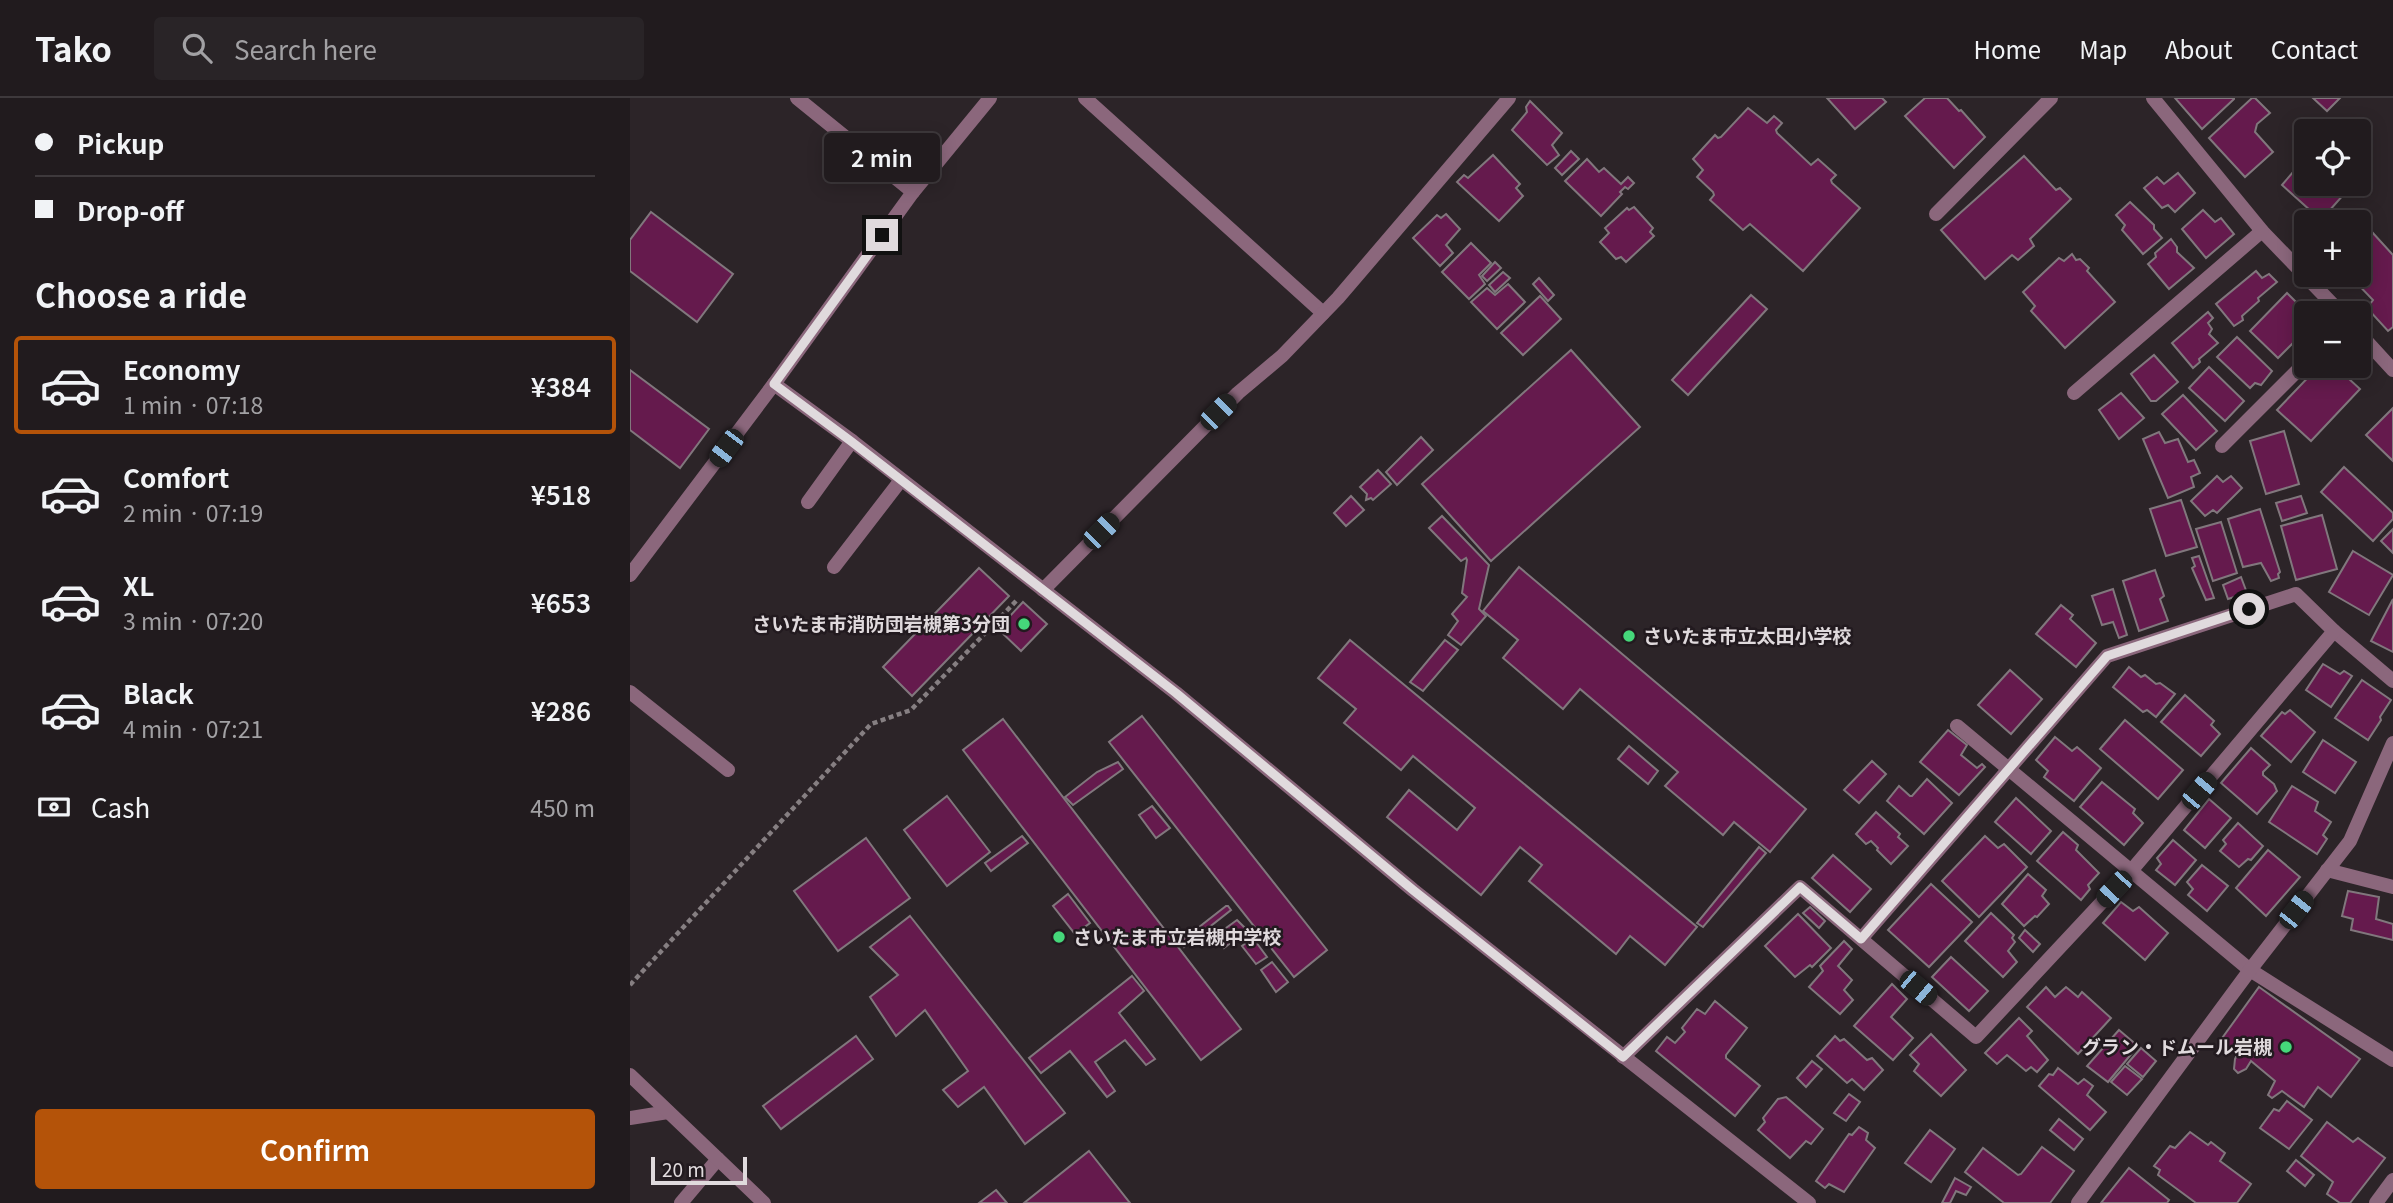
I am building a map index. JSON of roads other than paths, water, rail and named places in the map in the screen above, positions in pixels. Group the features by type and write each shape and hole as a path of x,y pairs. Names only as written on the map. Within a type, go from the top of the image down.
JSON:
{"street":[{"path":"797,98 913,192"},
{"path":"630,575 774,384 913,192 990,98"},
{"path":"1085,98 1324,313"},
{"path":"1038,586 1238,393 1283,356 1324,313 1509,98"},
{"path":"1936,214 2051,98"},
{"path":"2153,98 2262,231 2329,301"},
{"path":"2074,393 2262,231"},
{"path":"2371,346 2393,370"},
{"path":"2222,446 2294,374"},
{"path":"774,384 1176,693 1413,890 1809,1203"},
{"path":"808,502 852,442"},
{"path":"834,566 901,480"},
{"path":"1861,939 2107,656 2296,594 2334,631 2393,681"},
{"path":"1623,1057 1800,887 1976,1037 2131,871 2334,631"},
{"path":"630,692 728,770"},
{"path":"1957,726 2250,970 2393,1060"},
{"path":"2078,1203 2250,970 2350,841 2393,743"},
{"path":"2327,870 2393,887"},
{"path":"630,1075 764,1203"},
{"path":"630,1118 668,1112"},
{"path":"681,1203 718,1159"},
{"path":"2376,1203 2393,1180"}],"place":[{"name":"さいたま市消防団岩槻第3分団","path":"1024,624"},
{"name":"さいたま市立太田小学校","path":"1629,636"},
{"name":"さいたま市立岩槻中学校","path":"1059,937"},
{"name":"グラン・ドムール岩槻","path":"2286,1047"}]}
